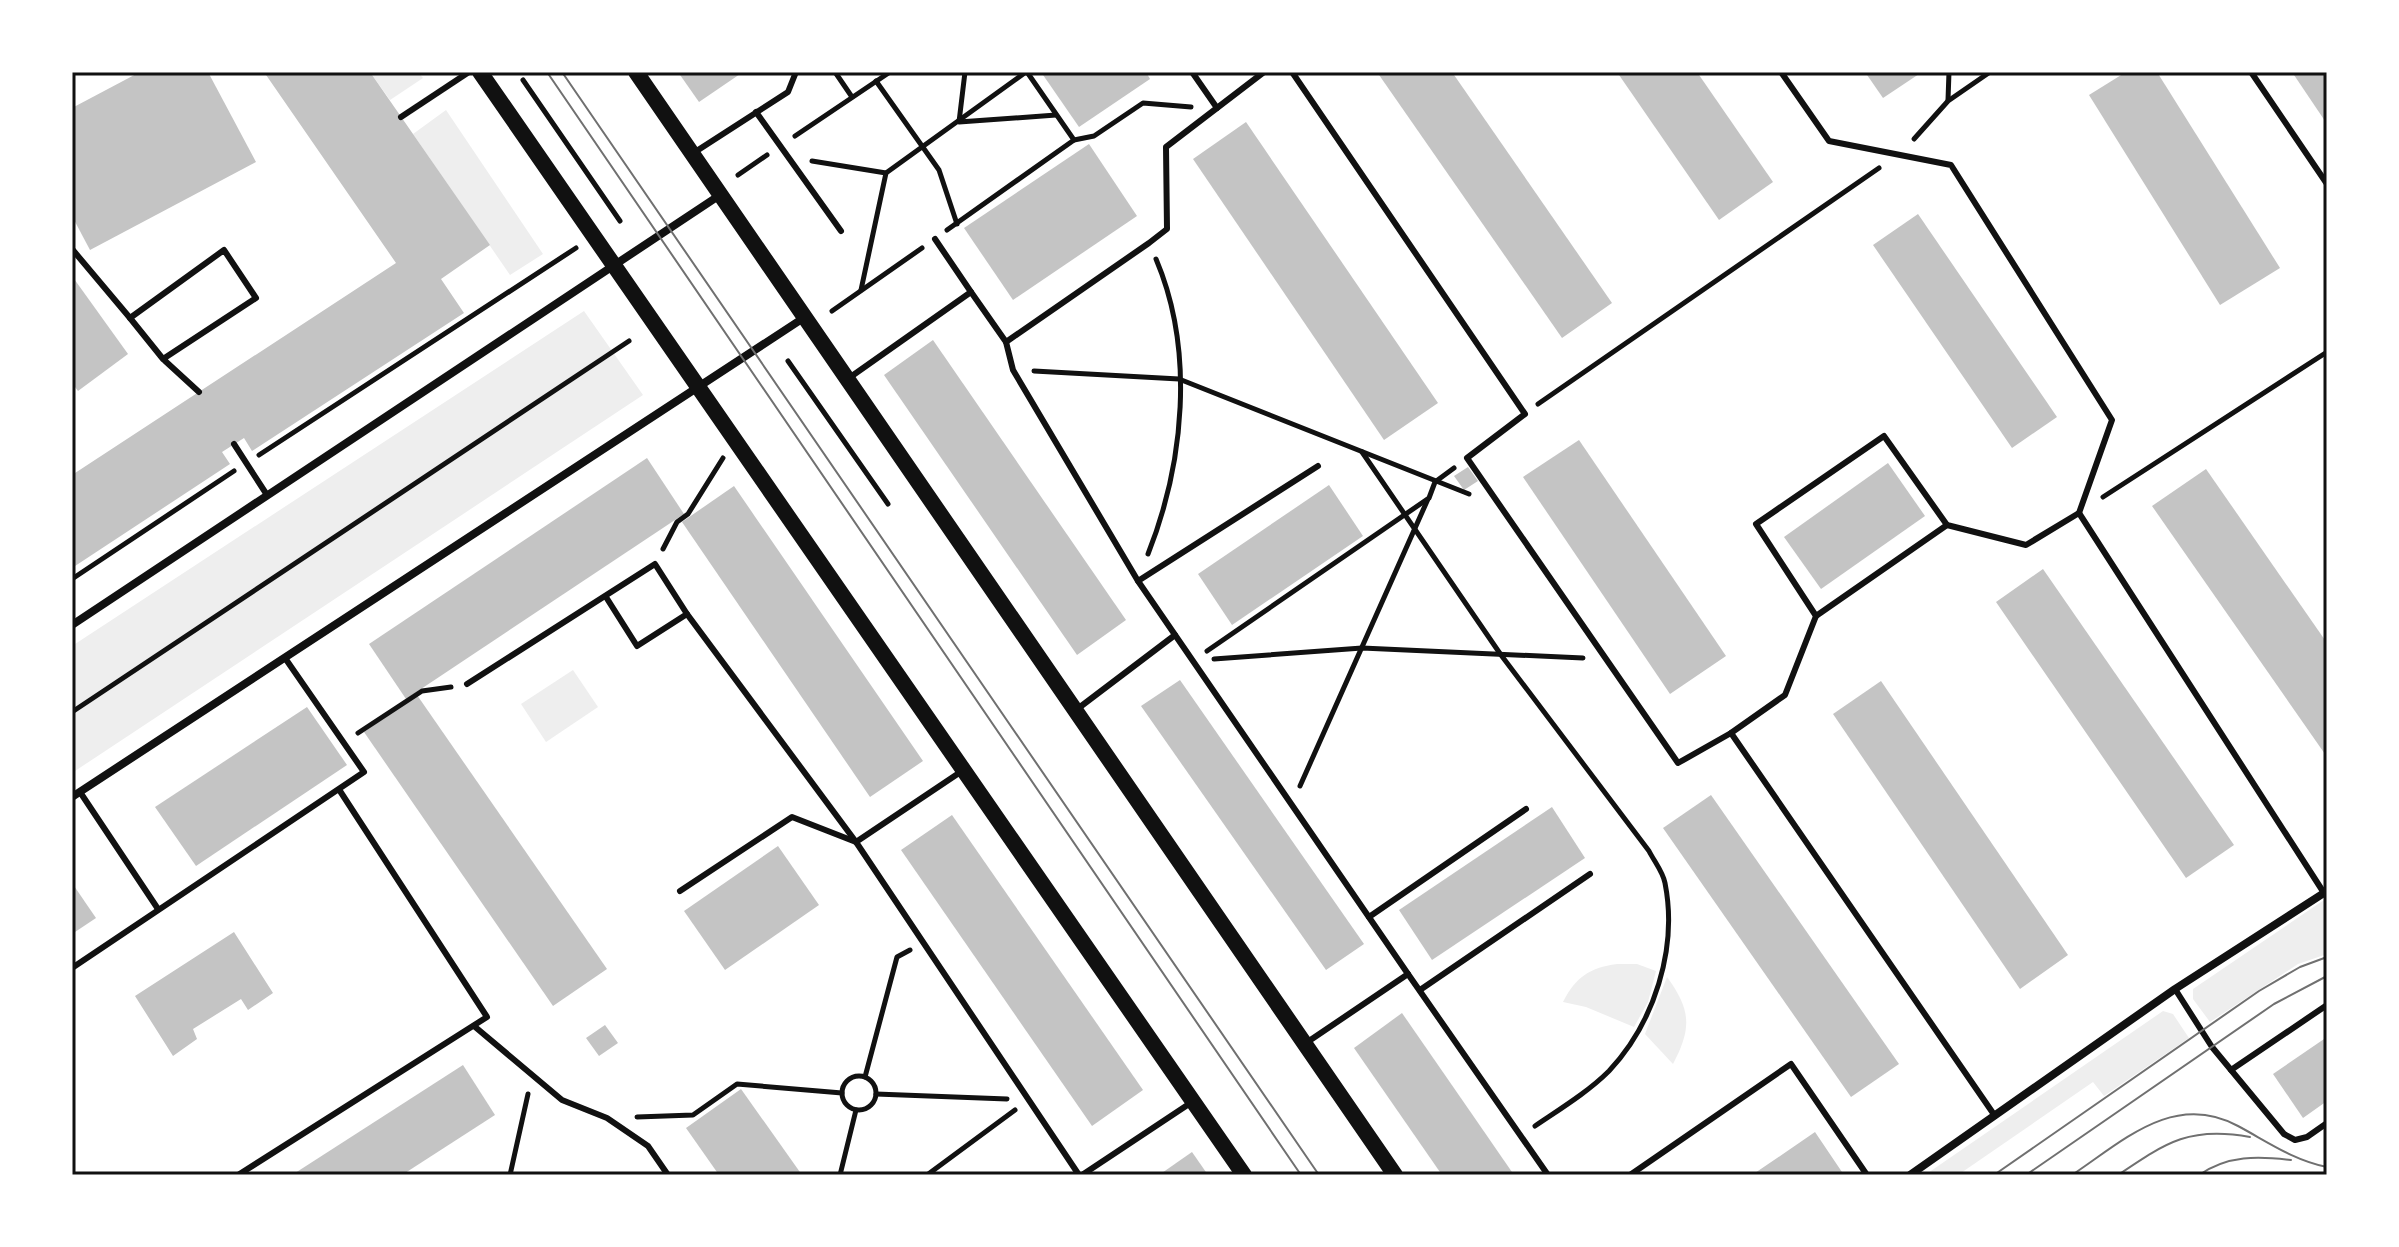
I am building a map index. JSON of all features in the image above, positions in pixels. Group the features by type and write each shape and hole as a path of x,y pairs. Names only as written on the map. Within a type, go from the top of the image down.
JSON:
{"main road":[{"path":"480,72 1244,1175"},
{"path":"636,72 1395,1175"}],"street":[{"path":"72,625 720,195"},
{"path":"76,795 805,317"},
{"path":"1910,1175 2175,989 2326,892"}],"lane":[{"path":"401,117 469,72"},
{"path":"692,154 788,92 796,72"},
{"path":"1192,72 1217,108"},
{"path":"1006,342 1167,229 1166,147 1264,72"},
{"path":"1292,72 1525,414 1467,458 1678,763 1731,733 1785,695 1816,616 1947,525"},
{"path":"1781,72 1829,141 1951,165 2112,420 2079,513 2026,545 1947,525 1884,436 1756,524 1816,616"},
{"path":"2251,72 2327,184"},
{"path":"756,112 841,231"},
{"path":"935,239 1006,342 1013,370 1138,581 1548,1175"},
{"path":"72,249 163,359 199,392"},
{"path":"130,318 224,250 256,298 163,359"},
{"path":"847,379 971,292"},
{"path":"234,444 267,495"},
{"path":"1138,581 1318,466"},
{"path":"2079,513 2326,892"},
{"path":"467,684 655,564 687,614 856,842 1081,1175 1192,1102"},
{"path":"606,597 637,646 687,614"},
{"path":"1075,710 1175,635"},
{"path":"72,968 364,772 285,658"},
{"path":"1731,733 1995,1116"},
{"path":"856,842 965,769"},
{"path":"238,1175 487,1017 340,791"},
{"path":"76,795 158,909"},
{"path":"1369,917 1526,809"},
{"path":"680,891 792,817 856,842"},
{"path":"1420,990 1590,874"},
{"path":"1304,1045 1408,974"},
{"path":"2175,989 2231,1070 2284,1134 2295,1140 2307,1137 2327,1123"},
{"path":"2231,1070 2327,1005"},
{"path":"474,1026 532,1078 562,1100 607,1118 648,1146 668,1175"},
{"path":"1630,1175 1791,1064 1867,1175"},
{"path":"1021,1175 1044,1175"}],"path":[{"path":"835,72 852,97"},
{"path":"738,175 890,72"},
{"path":"959,122 965,72"},
{"path":"861,291 886,173 1027,72 1074,140"},
{"path":"1948,101 1949,72"},
{"path":"1525,414 1817,208 1900,155 1948,101 1990,72"},
{"path":"523,80 620,221"},
{"path":"876,81 939,170 957,224"},
{"path":"832,311 1074,140 1094,136 1143,103 1217,108"},
{"path":"959,122 1057,115"},
{"path":"788,157 886,173"},
{"path":"1138,581 1161,521 1179,447 1175,325 1162,272 1149,243"},
{"path":"72,579 577,248"},
{"path":"72,712 629,341"},
{"path":"2079,513 2327,352"},
{"path":"788,361 888,504"},
{"path":"1013,370 1179,379 1503,507"},
{"path":"1362,452 1501,655 1649,851 1665,880 1668,918 1665,958 1652,1006 1634,1040 1607,1073 1521,1137"},
{"path":"655,564 677,522 688,514 725,453"},
{"path":"1292,804 1435,482 1467,458"},
{"path":"1193,661 1429,498"},
{"path":"1193,661 1362,648 1606,658"},
{"path":"347,740 422,691 467,684"},
{"path":"865,1077 897,957 921,943"},
{"path":"842,1093 850,1079 865,1077"},
{"path":"842,1093 849,1107 856,1110 870,1107 876,1094 875,1087 865,1077"},
{"path":"510,1175 532,1078"},
{"path":"607,1118 693,1115 737,1084 842,1093"},
{"path":"876,1094 1029,1100"},
{"path":"927,1175 1029,1100"},
{"path":"840,1175 856,1110"}],"shaded area":[{"path":"370,72 418,72 423,78 390,100"},
{"path":"446,110 543,254 510,275 413,134"},
{"path":"584,311 643,395 72,773 72,646"},
{"path":"573,670 598,707 546,742 521,704"},
{"path":"2327,898 2327,954 2298,964 2210,1022 2193,999 2193,989"},
{"path":"1617,964 1637,964 1656,971 1648,1002 1634,1027 1586,1007 1563,1002 1584,975"},
{"path":"1667,977 1681,999 1686,1019 1683,1040 1673,1064 1645,1034"},
{"path":"2163,1011 2173,1014 2189,1038 2104,1096 2093,1082 1958,1175 1925,1175"}],"building":[{"path":"140,72 208,72 256,162 90,250 72,216 72,108"},
{"path":"264,72 370,72 490,245 441,279 464,313 252,451 244,438 222,452 230,464 72,568 72,475 396,263"},
{"path":"678,72 743,72 699,102"},
{"path":"1041,72 1146,72 1150,79 1079,127"},
{"path":"1377,72 1452,72 1612,303 1562,338"},
{"path":"1617,72 1697,72 1773,182 1719,220"},
{"path":"1865,72 1922,72 1883,98"},
{"path":"2126,72 2157,72 2280,268 2220,305 2089,95"},
{"path":"2292,72 2327,72 2327,124"},
{"path":"1246,122 1438,403 1384,440 1193,159"},
{"path":"1089,144 1137,216 1013,300 964,228"},
{"path":"1918,214 2057,417 2012,448 1873,245"},
{"path":"72,276 128,354 78,391 72,383"},
{"path":"933,340 1126,620 1077,655 884,375"},
{"path":"1579,440 1726,656 1670,694 1523,477"},
{"path":"647,458 684,514 406,699 369,644"},
{"path":"1888,463 1925,516 1821,589 1784,537"},
{"path":"1468,467 1478,481 1464,490 1454,476"},
{"path":"2206,469 2327,643 2327,757 2152,506"},
{"path":"1329,485 1363,536 1232,625 1198,574"},
{"path":"734,486 923,761 870,797 682,522"},
{"path":"2043,569 2234,845 2186,878 1996,602"},
{"path":"1180,680 1364,944 1326,970 1141,706"},
{"path":"1881,681 2068,955 2020,989 1833,714"},
{"path":"417,695 607,969 553,1006 364,732"},
{"path":"307,707 347,765 196,866 155,807"},
{"path":"1711,795 1899,1064 1851,1097 1663,828"},
{"path":"1552,807 1585,858 1432,960 1399,910"},
{"path":"952,815 1143,1090 1092,1126 901,850"},
{"path":"778,846 819,905 725,970 684,911"},
{"path":"72,883 96,918 72,934"},
{"path":"234,932 273,993 248,1010 241,999 193,1029 197,1039 173,1056 135,996"},
{"path":"1402,1013 1514,1175 1442,1175 1354,1048"},
{"path":"605,1025 618,1043 599,1056 586,1038"},
{"path":"2327,1037 2327,1101 2303,1118 2273,1074"},
{"path":"463,1065 495,1115 402,1175 292,1175"},
{"path":"741,1089 802,1175 719,1175 686,1128"},
{"path":"1815,1132 1844,1175 1752,1175 1783,1154"},
{"path":"1192,1152 1208,1175 1159,1175"}],"tram line":[{"path":"547,72 1301,1175"},
{"path":"562,72 1319,1175"},
{"path":"1994,1175 2259,991 2300,967 2327,957"},
{"path":"2026,1175 2274,1004 2327,976"},
{"path":"2072,1175 2130,1135 2171,1117 2192,1114 2215,1117 2238,1126 2292,1155 2327,1167"},
{"path":"2118,1175 2165,1146 2195,1135 2250,1137"},
{"path":"2199,1175 2210,1168 2244,1158 2291,1160"}]}
